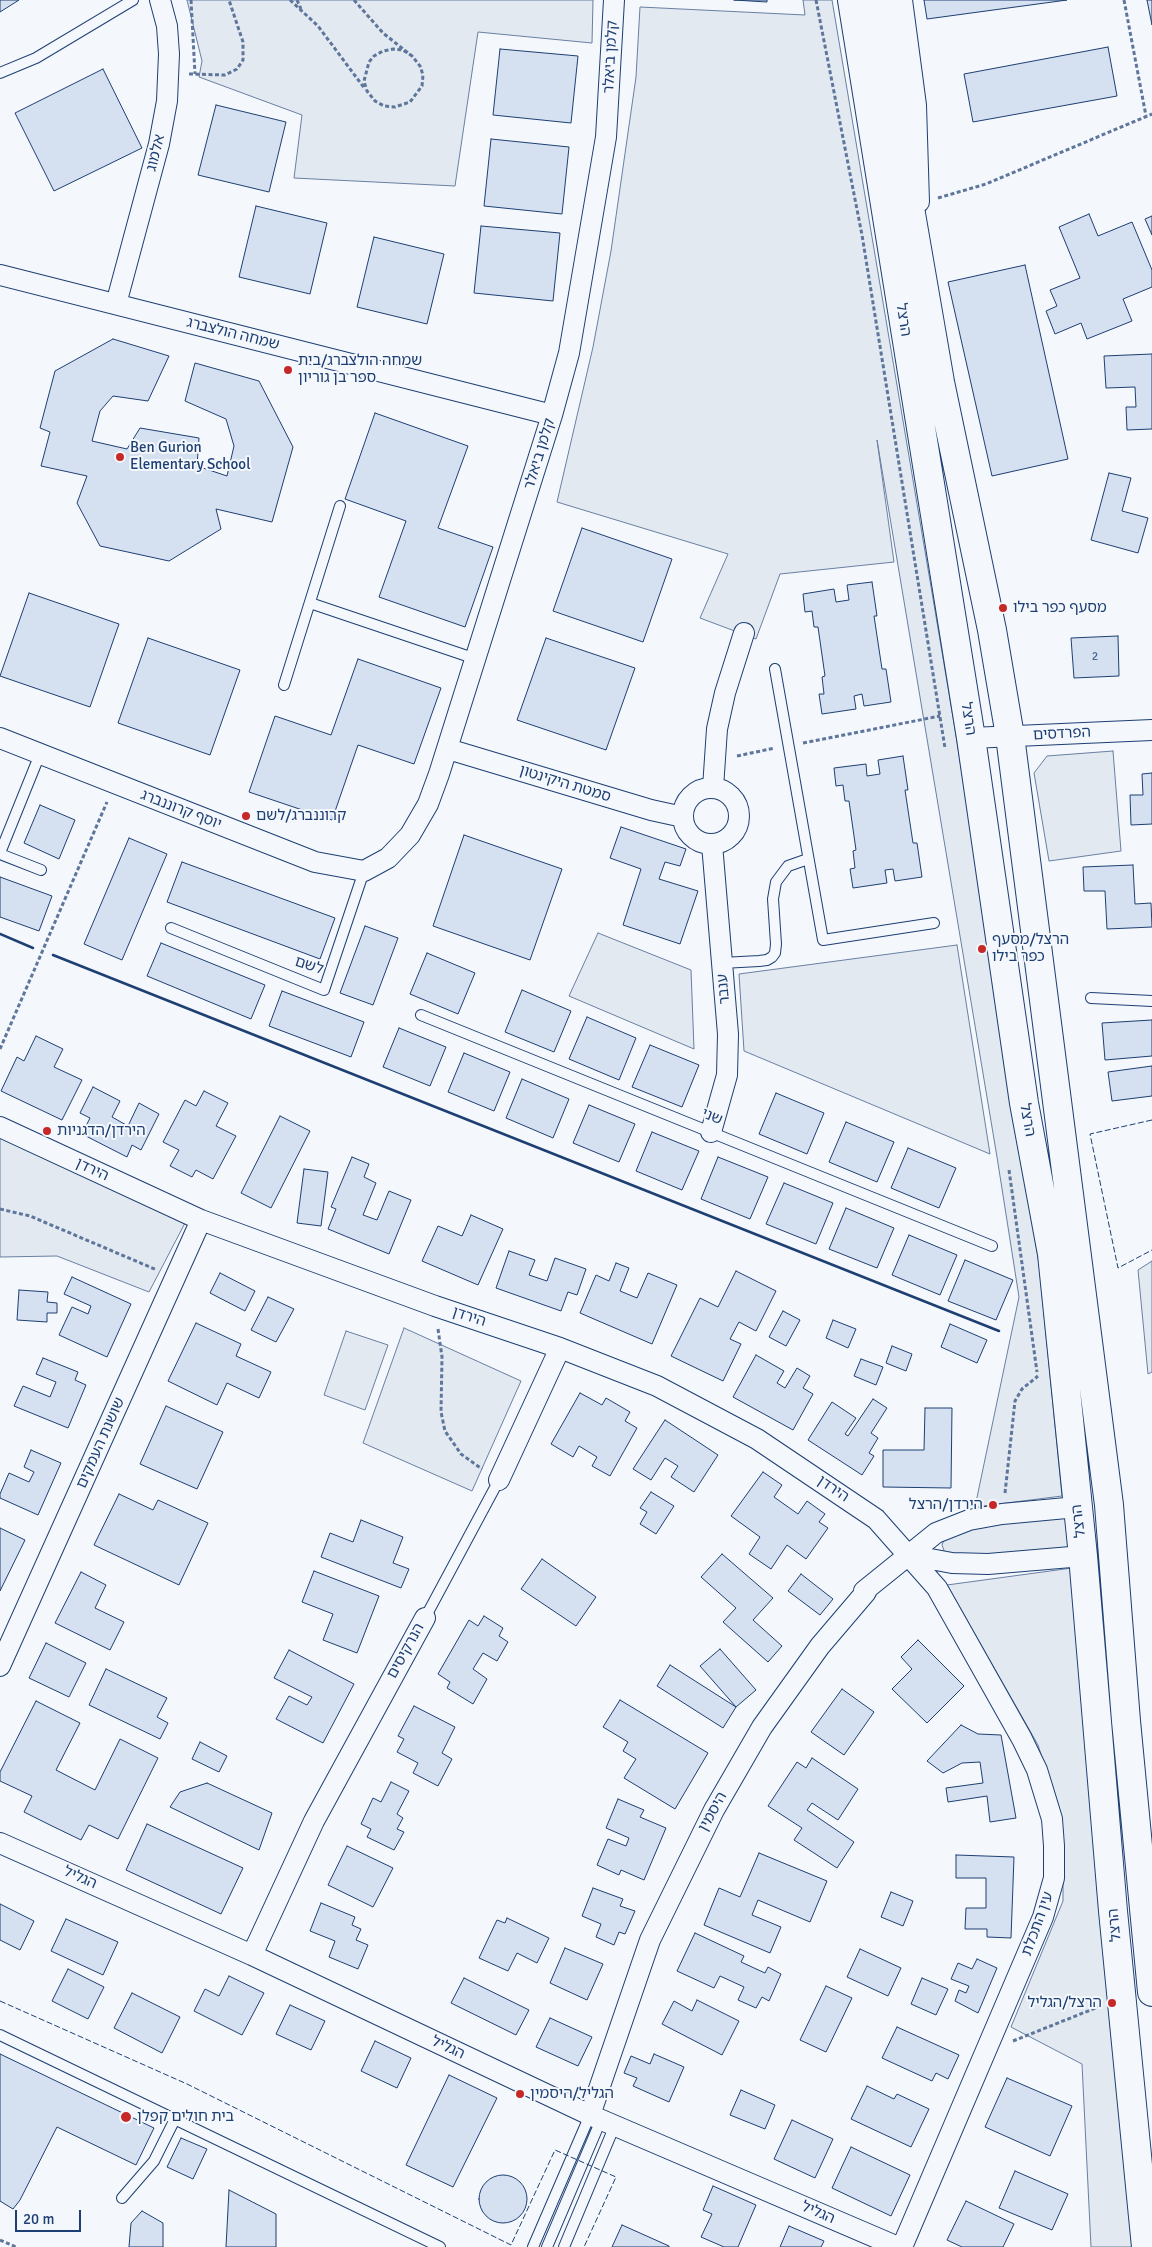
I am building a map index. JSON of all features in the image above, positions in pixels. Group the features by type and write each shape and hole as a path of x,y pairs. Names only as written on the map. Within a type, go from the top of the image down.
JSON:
{"main road":[{"name":"הרצל","path":"852,0 972,738 1024,1104 1052,1254 1083,1556 1146,2247"},
{"name":"הרצל","path":"880,0 916,216 946,415 992,630 1010,736 1109,1504 1126,1722 1152,1992"}],"street":[{"name":"אלמוג","path":"116,304 159,144 167,100 169,54 166,26 160,0"},
{"name":"קלמן ביאלר","path":"364,871 388,858 410,835 428,804 448,748 552,415 569,353 606,137 614,0"},
{"path":"902,0 916,104 919,168 916,216"},
{"name":"שמחה הולצברג","path":"0,275 552,415"},
{"path":"713,788 717,729 725,693 744,633"},
{"name":"הפרדסים","path":"972,738 1152,730"},
{"name":"יוסף קרוננברג","path":"0,738 314,862 364,871"},
{"name":"סמטת היקינטון","path":"448,748 651,810 683,817"},
{"path":"713,788 730,795 736,802 739,811 739,821 732,835 726,840 712,844 695,839 684,825 683,817 684,808 695,793 713,788"},
{"name":"ענבר","path":"711,1132 727,1075 728,1034 712,844"},
{"name":"הירדן","path":"0,1127 201,1220 435,1306 560,1348 657,1386 757,1439 876,1519 909,1555"},
{"name":"שושנת העמקים","path":"0,1666 201,1220"},
{"name":"הנרקיסים","path":"499,1480 560,1348"},
{"name":"היסמין","path":"602,2120 650,1940 714,1810 762,1727 820,1646 866,1592 864,1591 936,1533 969,1520 1002,1514 1077,1507"},
{"path":"909,1555 952,1563 988,1564 1083,1556"},
{"name":"עין התכלת","path":"902,2247 1043,1916 1054,1878 1052,1819 1037,1770 1022,1739 943,1597 909,1555"},
{"name":"הנרקיסים","path":"252,1955 314,1821 425,1618"},
{"name":"הגליל","path":"0,1843 252,1955 602,2120 898,2247"}],"lane":[{"path":"0,73 36,58 132,0"},
{"path":"284,684 340,506"},
{"path":"310,602 476,659"},
{"path":"775,669 822,940 934,923"},
{"path":"40,754 0,853 41,870"},
{"path":"722,963 759,962 772,957 775,953 776,944 773,899 776,882 788,866 808,859"},
{"name":"לשם","path":"171,928 324,990 364,871"},
{"path":"1091,998 1152,1001"},
{"name":"שני","path":"421,1015 992,1246"},
{"name":"הנרקיסים","path":"425,1618 499,1480"},
{"path":"0,2035 440,2247"},
{"path":"122,2198 154,2161 175,2119"},
{"path":"533,2247 560,2184 602,2120"},
{"path":"547,2247 602,2120"},
{"path":"564,2247 602,2120"},
{"path":"560,2184 567,2199"}],"path":[{"path":"191,0 195,74"},
{"path":"168,73 225,75 237,69 243,60 243,42 230,0"},
{"path":"290,0 318,26 375,101 384,106 395,107 410,102 422,86 420,66 412,56 383,33 354,0"},
{"path":"297,0 301,11"},
{"path":"816,0 862,235 946,755"},
{"path":"1124,0 1146,116"},
{"path":"367,91 364,82 365,72 368,62 374,56 393,49 403,50 412,56"},
{"path":"916,216 986,184 1152,114"},
{"path":"714,760 940,716"},
{"path":"0,1049 115,784"},
{"path":"1009,1168 1039,1385"},
{"path":"0,1209 30,1216 175,1278"},
{"path":"435,1306 442,1357 441,1412 445,1431 461,1454 499,1480"},
{"path":"1002,1514 1016,1401 1022,1389 1038,1376"},
{"path":"986,2050 1053,2026 1122,1997"},
{"path":"0,2240 16,2247"}],"shaded area":[{"path":"187,0 593,0 592,43 478,32 455,186 294,178 302,115 199,77 202,61"},
{"path":"803,0 832,0 955,729 1039,1264 1062,1496 975,1507 1019,1297 877,440 894,562 780,574 756,639 700,618 728,554 557,502 593,347 611,251 636,77 640,7 805,15"},
{"path":"1113,751 1121,851 1049,861 1034,773 1047,756"},
{"path":"598,933 691,970 694,1049 569,996"},
{"path":"957,945 990,1154 744,1051 739,974"},
{"path":"0,1133 185,1223 149,1292 57,1256 0,1257"},
{"path":"1152,1261 1152,1372 1148,1374 1138,1270"},
{"path":"404,1328 521,1381 472,1491 363,1443"},
{"path":"346,1331 388,1345 365,1410 324,1395"},
{"path":"1072,1512 1072,1552 981,1559 945,1553 942,1545 946,1535 956,1530"},
{"path":"1072,1568 1132,2247 1091,2247 1082,2064 1011,2027 1063,1901 1063,1849 1046,1770 1038,1745 947,1585"}],"building":[{"path":"0,0 19,0 0,12"},
{"path":"734,0 767,0 767,2"},
{"path":"924,0 1067,0 927,19"},
{"path":"1147,0 1152,0 1152,25"},
{"path":"1108,47 1117,96 973,122 964,74"},
{"path":"500,49 578,56 571,123 493,115"},
{"path":"103,69 142,148 54,191 15,113"},
{"path":"216,105 286,122 269,192 198,175"},
{"path":"491,139 569,147 562,214 484,206"},
{"path":"256,206 327,223 310,294 239,277"},
{"path":"1089,214 1098,236 1132,222 1152,270 1152,287 1123,299 1132,321 1087,339 1081,323 1055,334 1046,311 1057,306 1050,290 1080,278 1059,227"},
{"path":"1152,216 1152,235 1145,219"},
{"path":"481,226 560,233 553,301 474,293"},
{"path":"374,237 444,254 427,324 357,307"},
{"path":"1025,265 1068,459 992,476 948,282"},
{"name":"Ben Gurion Elementary School","path":"113,339 169,356 148,401 113,396 100,411 92,441 127,449 140,428 199,438 197,466 227,476 234,446 226,419 185,401 195,363 259,381 293,447 272,522 216,509 221,529 169,561 100,546 77,503 87,476 41,466 50,432 40,428 55,371"},
{"path":"1152,354 1152,429 1127,430 1126,407 1136,407 1135,387 1106,388 1104,356"},
{"path":"375,413 468,446 438,528 493,547 465,627 379,597 406,521 345,499"},
{"path":"1109,473 1131,478 1122,511 1148,518 1138,553 1091,540"},
{"path":"582,528 672,559 643,642 553,611"},
{"path":"872,582 877,616 874,616 882,669 886,669 891,702 864,706 862,694 854,696 856,709 822,714 819,694 824,694 822,677 825,676 818,627 814,627 812,611 805,612 803,594 834,589 836,602 849,600 847,585"},
{"path":"29,593 119,624 90,707 0,676"},
{"path":"1118,636 1119,676 1074,678 1071,638"},
{"path":"148,638 240,670 210,755 118,723"},
{"path":"546,638 635,668 606,750 517,720"},
{"path":"358,659 441,688 414,764 358,745 332,820 249,792 275,716 331,735"},
{"path":"903,756 908,790 905,790 913,843 917,843 922,877 895,881 893,869 885,870 887,883 853,888 850,869 855,868 853,851 856,850 849,801 845,801 843,785 836,786 834,768 866,764 867,776 880,774 878,760"},
{"path":"1152,773 1152,824 1131,825 1130,795 1143,795 1142,774"},
{"path":"40,805 75,820 59,859 24,843"},
{"path":"621,827 686,849 680,866 665,862 659,879 698,891 680,944 623,925 641,869 610,858"},
{"path":"464,835 562,869 530,960 433,926"},
{"path":"129,838 167,854 122,960 84,944"},
{"path":"182,862 335,918 320,959 167,902"},
{"path":"1133,865 1135,904 1151,903 1152,927 1107,929 1105,891 1084,891 1083,867"},
{"path":"0,877 52,896 39,931 0,917"},
{"path":"365,926 398,938 373,1005 340,993"},
{"path":"161,943 265,985 251,1019 147,976"},
{"path":"427,953 475,973 458,1014 410,994"},
{"path":"522,990 571,1011 554,1052 505,1032"},
{"path":"282,991 364,1022 351,1057 269,1026"},
{"path":"587,1017 636,1038 619,1080 569,1059"},
{"path":"1152,1020 1152,1056 1105,1060 1102,1023"},
{"path":"399,1028 446,1047 430,1086 383,1067"},
{"path":"36,1036 63,1049 54,1067 82,1080 62,1120 1,1091 17,1057 24,1061"},
{"path":"650,1045 699,1065 682,1107 632,1087"},
{"path":"464,1053 510,1072 494,1111 448,1092"},
{"path":"1152,1066 1152,1096 1112,1101 1108,1072"},
{"path":"522,1079 569,1099 553,1138 506,1118"},
{"path":"93,1087 120,1101 112,1117 128,1126 139,1103 159,1114 141,1150 132,1145 127,1157 82,1134 90,1118 80,1113"},
{"path":"204,1091 228,1103 216,1126 236,1136 213,1179 196,1170 192,1177 170,1166 179,1150 163,1142 185,1100 196,1106"},
{"path":"776,1093 824,1113 807,1154 759,1134"},
{"path":"589,1105 635,1124 619,1162 573,1143"},
{"path":"280,1116 310,1131 271,1208 241,1193"},
{"path":"846,1122 894,1142 877,1182 829,1162"},
{"path":"652,1132 699,1151 682,1190 636,1171"},
{"path":"908,1148 956,1168 939,1208 891,1188"},
{"path":"352,1157 369,1164 364,1177 376,1183 363,1215 377,1220 389,1191 411,1200 389,1254 328,1229 336,1209 331,1207"},
{"path":"718,1157 768,1177 750,1219 701,1199"},
{"path":"304,1169 328,1172 321,1226 297,1223"},
{"path":"784,1183 833,1203 816,1244 766,1224"},
{"path":"846,1208 894,1228 877,1268 829,1249"},
{"path":"471,1215 503,1229 478,1285 422,1261 438,1226 462,1236"},
{"path":"909,1235 957,1255 940,1295 892,1275"},
{"path":"509,1251 535,1260 529,1275 547,1281 555,1258 586,1269 577,1295 568,1292 561,1311 496,1288"},
{"path":"965,1260 1013,1280 996,1320 948,1301"},
{"path":"616,1263 629,1268 620,1291 637,1298 648,1273 677,1285 652,1344 580,1313 596,1275 609,1281"},
{"path":"736,1271 776,1291 756,1331 739,1322 730,1339 741,1344 723,1381 671,1356 700,1298 718,1307"},
{"path":"220,1273 255,1291 245,1311 210,1293"},
{"path":"72,1277 131,1304 107,1357 59,1335 72,1307 88,1314 91,1306 64,1294"},
{"path":"19,1290 48,1292 47,1302 57,1303 57,1313 47,1313 47,1322 17,1320"},
{"path":"268,1297 294,1309 276,1342 251,1330"},
{"path":"783,1311 800,1320 786,1346 769,1337"},
{"path":"833,1320 856,1329 848,1348 826,1338"},
{"path":"196,1323 241,1344 236,1356 271,1372 259,1398 227,1383 217,1405 168,1381"},
{"path":"950,1324 987,1340 977,1363 941,1347"},
{"path":"892,1346 912,1354 906,1371 886,1363"},
{"path":"756,1355 784,1371 777,1383 785,1388 797,1368 810,1376 803,1388 813,1394 793,1430 733,1397"},
{"path":"43,1358 78,1372 75,1380 86,1385 68,1428 14,1406 23,1386 50,1397 56,1382 36,1374"},
{"path":"861,1359 883,1367 876,1385 854,1376"},
{"path":"580,1393 602,1405 606,1398 630,1412 625,1421 637,1428 610,1476 592,1466 597,1457 579,1446 573,1457 551,1444"},
{"path":"873,1399 887,1408 871,1433 878,1438 869,1453 874,1456 862,1475 808,1440 832,1402 856,1418 845,1434 848,1436"},
{"path":"166,1406 223,1432 197,1489 140,1464"},
{"path":"925,1408 952,1408 951,1488 883,1487 883,1450 924,1450"},
{"path":"665,1420 718,1455 694,1492 671,1477 678,1466 665,1458 651,1480 633,1469"},
{"path":"31,1450 61,1463 38,1515 0,1498 9,1473 29,1482 34,1472 24,1467"},
{"path":"763,1472 782,1485 774,1497 798,1514 807,1501 825,1514 819,1522 828,1528 806,1559 787,1545 771,1569 749,1554 760,1537 731,1516"},
{"path":"651,1492 674,1506 656,1534 640,1524 647,1512 640,1508"},
{"path":"119,1494 153,1510 158,1500 208,1523 179,1585 94,1545"},
{"path":"361,1520 403,1537 393,1563 409,1569 401,1588 321,1557 330,1533 353,1542"},
{"path":"0,1528 25,1540 0,1591"},
{"path":"722,1554 773,1598 753,1620 782,1646 768,1662 723,1622 736,1608 701,1577"},
{"path":"542,1559 596,1597 576,1626 521,1589"},
{"path":"314,1571 379,1596 357,1653 323,1640 333,1614 302,1602"},
{"path":"81,1572 106,1585 95,1608 124,1622 110,1650 55,1623"},
{"path":"801,1574 833,1599 820,1615 788,1591"},
{"path":"484,1616 503,1628 499,1636 508,1642 497,1661 483,1653 473,1669 487,1679 473,1704 447,1688 450,1682 438,1674 469,1620 478,1626"},
{"path":"918,1640 964,1686 927,1723 892,1689 912,1669 901,1657"},
{"path":"46,1643 86,1663 69,1697 29,1678"},
{"path":"720,1649 756,1690 736,1707 700,1666"},
{"path":"289,1650 354,1684 323,1743 276,1719 289,1696 307,1705 312,1697 274,1678"},
{"path":"670,1665 736,1707 723,1728 657,1686"},
{"path":"106,1669 167,1698 157,1717 168,1723 160,1739 89,1705"},
{"path":"842,1689 874,1712 844,1755 811,1732"},
{"path":"620,1700 708,1753 675,1809 624,1778 636,1759 623,1751 628,1742 603,1727"},
{"path":"36,1701 80,1723 56,1770 95,1790 120,1739 158,1758 118,1839 89,1825 81,1840 50,1825 24,1812 32,1796 0,1781 0,1772"},
{"path":"414,1706 455,1727 442,1753 452,1759 438,1786 413,1773 418,1763 397,1752 404,1739 398,1736"},
{"path":"961,1725 978,1734 1001,1735 1016,1818 990,1822 987,1796 948,1802 946,1788 983,1783 980,1762 962,1763 943,1773 927,1761"},
{"path":"200,1742 227,1756 219,1772 192,1759"},
{"path":"812,1758 858,1789 838,1820 812,1803 807,1810 854,1842 837,1868 794,1840 802,1828 768,1806 797,1762 806,1768"},
{"path":"391,1782 409,1791 397,1814 403,1818 397,1829 404,1832 394,1850 367,1837 371,1829 361,1824 373,1798 381,1802"},
{"path":"207,1783 272,1813 259,1850 170,1807 180,1792"},
{"path":"618,1799 644,1810 640,1817 666,1828 644,1880 621,1870 619,1875 597,1865 608,1839 626,1846 629,1838 606,1828"},
{"path":"147,1824 243,1868 221,1914 126,1870"},
{"path":"347,1846 393,1868 373,1907 328,1885"},
{"path":"759,1853 827,1881 810,1922 758,1900 752,1915 781,1927 770,1953 704,1925 719,1888 740,1897"},
{"path":"956,1855 1014,1857 1011,1938 987,1937 987,1929 965,1929 966,1908 986,1908 986,1878 956,1878"},
{"path":"593,1888 623,1899 620,1906 635,1911 625,1934 619,1932 614,1945 596,1937 601,1924 582,1916"},
{"path":"891,1892 913,1901 903,1926 881,1917"},
{"path":"321,1903 355,1917 352,1925 361,1929 356,1940 368,1945 358,1969 329,1957 335,1941 310,1931"},
{"path":"0,1904 34,1921 20,1950 0,1940"},
{"path":"507,1918 549,1938 537,1963 517,1953 508,1971 479,1958 497,1920 505,1923"},
{"path":"66,1919 118,1942 103,1975 51,1951"},
{"path":"695,1933 744,1956 741,1962 765,1973 768,1967 781,1974 769,2001 762,1997 756,2008 738,2000 744,1987 720,1976 714,1988 677,1971"},
{"path":"565,1948 603,1964 587,2000 550,1983"},
{"path":"860,1949 901,1968 888,1996 847,1977"},
{"path":"977,1959 997,1968 978,2013 955,2001 959,1990 966,1993 969,1986 951,1979 958,1963 972,1969"},
{"path":"68,1969 104,1987 88,2019 52,2001"},
{"path":"229,1976 264,1993 242,2035 194,2011 205,1989 219,1996"},
{"path":"464,1978 529,2010 516,2035 451,2003"},
{"path":"922,1978 948,1989 936,2015 911,2004"},
{"path":"826,1986 852,1998 826,2052 800,2040"},
{"path":"132,1993 180,2017 162,2053 114,2028"},
{"path":"697,2000 739,2021 722,2055 662,2024 674,2001 692,2011"},
{"path":"290,2005 325,2021 311,2050 276,2034"},
{"path":"550,2018 592,2037 578,2066 536,2047"},
{"path":"897,2027 959,2055 948,2079 936,2073 932,2081 882,2058"},
{"path":"375,2041 411,2058 397,2088 361,2071"},
{"path":"0,2054 154,2128 136,2165 57,2127 20,2200 13,2209 0,2201"},
{"path":"654,2054 684,2067 669,2102 633,2086 637,2078 624,2073 631,2056 650,2064"},
{"path":"449,2075 497,2098 453,2187 406,2165"},
{"path":"1007,2078 1072,2106 1050,2156 985,2127"},
{"path":"867,2086 894,2099 897,2094 929,2109 911,2147 851,2119"},
{"path":"741,2090 775,2105 765,2129 730,2115"},
{"path":"792,2120 833,2139 815,2178 774,2159"},
{"path":"181,2138 207,2149 193,2179 167,2167"},
{"path":"851,2147 910,2175 891,2216 832,2188"},
{"path":"1015,2171 1068,2194 1052,2230 999,2208"},
{"path":"503,2175 512,2177 520,2182 525,2190 527,2199 525,2208 520,2216 512,2221 503,2223 494,2221 486,2216 481,2208 479,2199 481,2190 486,2182 494,2177"},
{"path":"713,2186 756,2205 738,2247 724,2247 701,2237 712,2214 703,2210"},
{"path":"229,2190 276,2214 276,2247 226,2247"},
{"path":"966,2201 1014,2224 1003,2247 962,2247 947,2240"},
{"path":"142,2211 163,2223 163,2247 129,2247 131,2223"},
{"path":"622,2225 669,2246 669,2247 612,2247"},
{"path":"789,2226 824,2241 821,2247 780,2247"}],"fence":[{"path":"1152,1120 1090,1134 1118,1268 1152,1250"},
{"path":"0,2001 187,2084 511,2245 555,2150 616,2177 584,2247"}],"wall":[{"path":"0,934 33,948"},
{"path":"53,955 999,1331"}],"place":[{"name":"שמחה הולצברג/בית ספר בן גוריון","path":"288,370"},
{"name":"Ben Gurion Elementary School","path":"120,457"},
{"name":"מסעף כפר בילו","path":"1003,608"},
{"name":"קרוננברג/לשם","path":"246,816"},
{"name":"הרצל/מסעף כפר בילו","path":"982,949"},
{"name":"הירדן/הדגניות","path":"47,1131"},
{"name":"הירדן/הרצל","path":"993,1505"},
{"name":"הרצל/הגליל","path":"1112,2003"},
{"name":"הגליל/היסמין","path":"520,2094"},
{"name":"בית חולים קפלן","path":"126,2117"}]}
